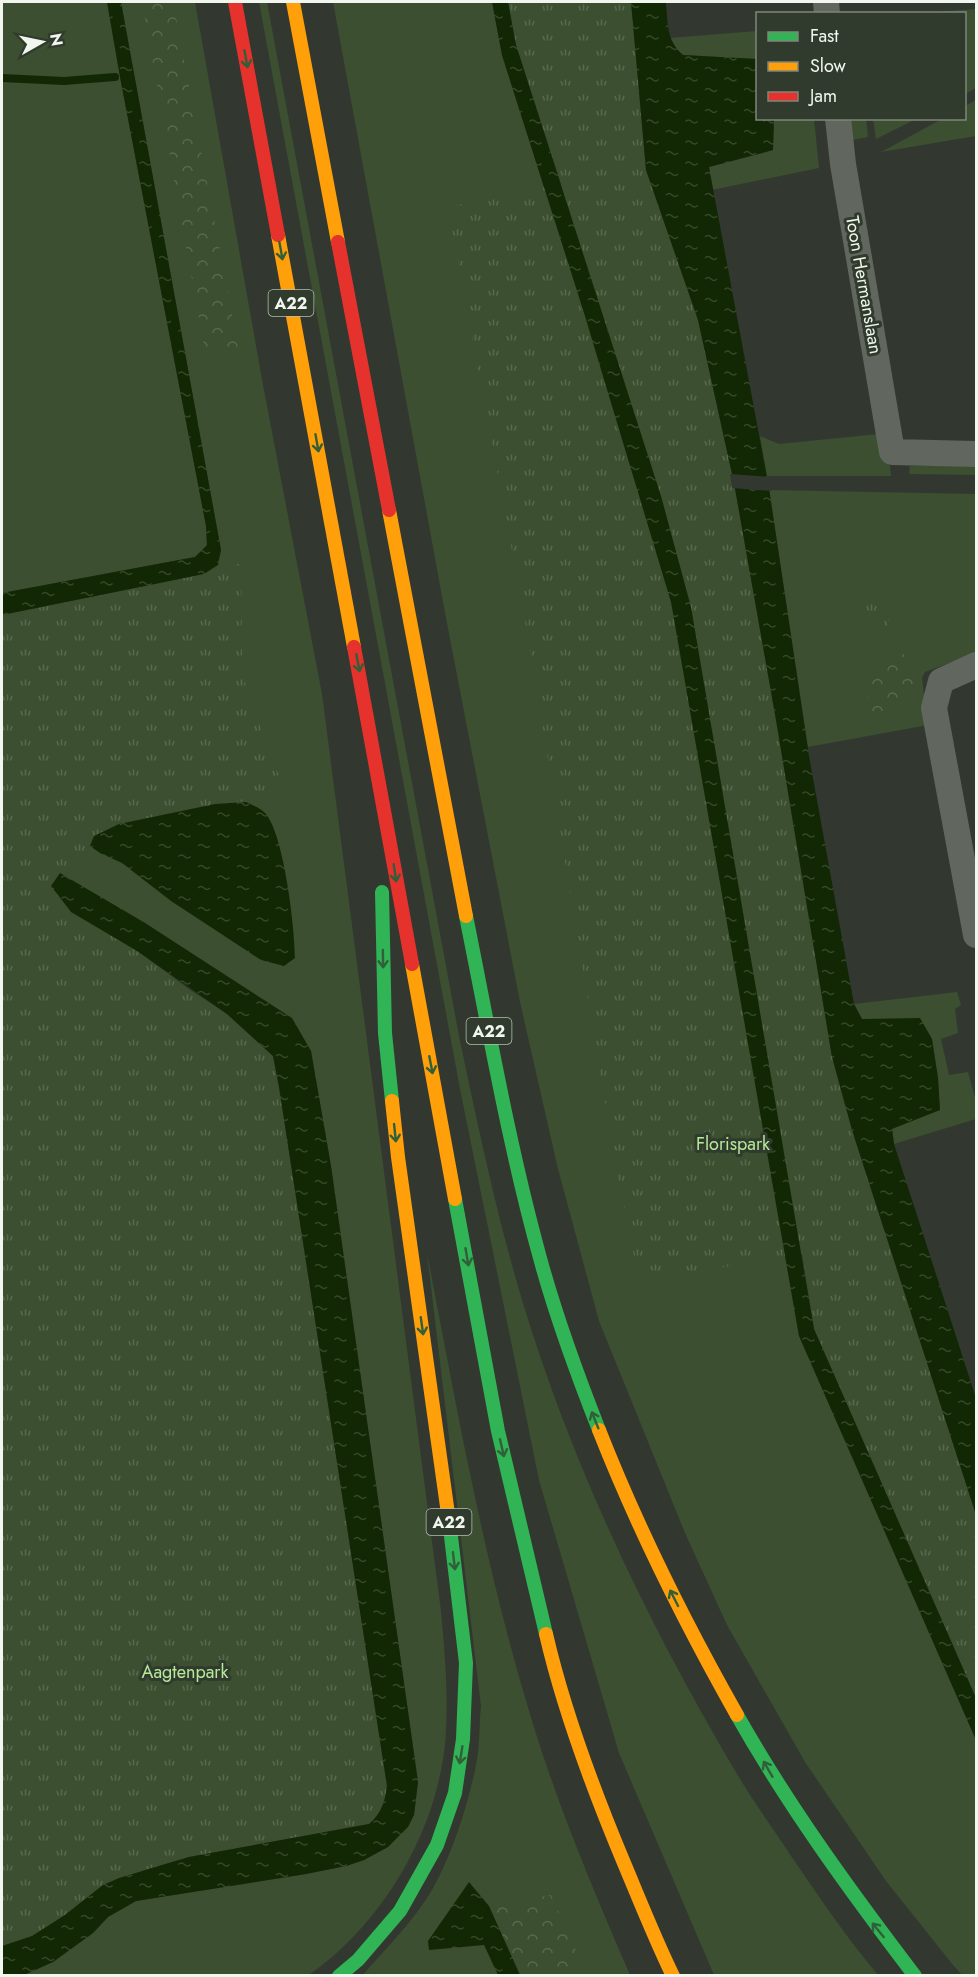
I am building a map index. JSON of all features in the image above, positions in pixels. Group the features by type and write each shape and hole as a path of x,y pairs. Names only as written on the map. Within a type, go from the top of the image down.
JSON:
{"highway":[{"name":"A22","path":"235,2 379,774 399,899 498,1431 528,1564 561,1687 604,1817 673,1976"},
{"name":"A22","path":"293,2 457,871 516,1164 550,1290 589,1405 639,1528 703,1656 774,1778 822,1852 871,1921 915,1976"},
{"name":"A22","path":"339,1976 358,1960 400,1911 437,1845 455,1793 464,1739 466,1663 443,1473 398,1157 385,1033 379,774"}],"street":[{"name":"Toon Hermanslaan","path":"838,120 843,164 892,452 976,454"},
{"path":"976,665 940,681 934,708 976,935"}],"green space":[{"path":"2,2 107,2 206,526 207,546 195,557 2,593"},
{"path":"121,2 195,2 263,385 322,694 441,1611 447,1711 440,1777 430,1810 401,1874 382,1903 360,1930 309,1975 24,1975 53,1962 93,1933 108,1917 136,1901 306,1874 364,1860 388,1847 414,1815 418,1782 331,1166 311,1051 231,980 145,923 60,874 65,1915 32,1936 2,1946 2,615 177,580 221,550"},
{"path":"142,2 173,2 241,362 204,346"},
{"path":"259,2 267,2 459,1036 483,1149 521,1298 553,1393 599,1507 624,1563 679,1672 752,1798 832,1915 878,1975 714,1975 619,1753 539,1480 460,1089"},
{"path":"333,2 492,2 502,55 584,313 671,602 799,1336 976,1740 976,1975 962,1975 953,1965 886,1881 805,1762 727,1625 685,1533 599,1321 558,1169 520,1002 446,618"},
{"name":"Florispark","path":"508,2 631,2 646,170 698,320 734,483 832,1057 852,1130 976,1515 976,1698 814,1329 802,1254 639,1281 617,1173 524,615 448,207 561,184 516,45"},
{"path":"976,9 976,88 966,93 966,12 934,12"},
{"path":"756,31 756,59 683,55 669,38"},
{"path":"976,100 976,136 881,152 940,120 966,120 966,105"},
{"path":"774,120 814,120 819,168 712,190 709,167 773,150"},
{"path":"850,120 866,120 868,137 852,140"},
{"path":"873,120 914,120 876,139"},
{"path":"878,434 889,456 891,476 767,476 760,436 779,444"},
{"path":"910,466 976,466 976,475 909,474"},
{"path":"769,490 976,494 976,653 925,672 922,678 928,725 808,747"},
{"name":"Aagtenpark","path":"241,564 242,664 247,692 287,797 215,804 119,824 94,836 86,850 51,886 190,990 227,1014 273,1056 387,1786 386,1792 379,1812 369,1824 189,1857 151,1868 103,1885 65,1915 32,1936 2,1946 2,615 204,574 218,565"},
{"path":"875,598 885,602 891,612 887,626 874,629 862,620 861,614 866,600"},
{"path":"895,650 909,657 916,697 882,725 865,705 875,670"},
{"path":"957,992 961,1005 955,1009 958,1033 941,1039 949,1075 968,1072 976,1101 976,1119 894,1144 892,1128 940,1110 932,1039 920,1019 862,1019 854,1004"},
{"path":"427,1253 471,1480 511,1649 561,1807 630,1975 362,1976 399,1934 432,1890 453,1846 464,1813 478,1750 481,1706"},
{"path":"551,1895 587,1975 520,1975 489,1906"}],"water":[{"path":"107,2 121,2 221,550 218,565 204,574 2,615 2,593 195,557 207,545 206,526"},
{"path":"492,2 508,2 516,45 661,496 691,607 814,1329 976,1698 976,1740 799,1336 671,602 584,313 502,55"},
{"path":"631,2 666,2 671,37 683,55 756,59 756,120 774,120 773,150 709,167 769,488 809,756 854,1004 862,1019 920,1018 932,1039 940,1110 892,1129 894,1144 976,1398 976,1515 852,1130 832,1057 734,483 698,320 646,170"},
{"path":"246,802 266,814 272,825 283,861 291,905 295,958 284,966 261,960 171,901 122,863 90,846 94,836 119,824 215,804"},
{"path":"60,873 145,923 292,1018 311,1051 331,1166 418,1782 414,1815 408,1827 388,1847 364,1860 306,1874 136,1901 108,1917 93,1933 53,1962 24,1975 2,1975 2,1946 32,1936 65,1915 103,1885 189,1857 369,1824 382,1807 387,1786 273,1056 227,1014 137,951 71,912 51,886"},
{"path":"469,1882 489,1906 520,1975 498,1975 484,1945 429,1950 428,1941"}],"pier":[{"path":"730,474 770,477 772,491 732,488"}],"waterway":[{"path":"2,78 64,81 115,77"}],"traffic: fast":[{"path":"382,892 385,1033 392,1101"},
{"path":"466,916 500,1088 529,1216 560,1324 599,1430"},
{"path":"455,1199 498,1431 546,1634"},
{"path":"339,1976 358,1960 400,1911 437,1845 455,1793 463,1739 466,1663 450,1528"},
{"path":"737,1715 778,1783 822,1848 915,1976"}],"traffic: slow":[{"path":"293,2 338,242"},
{"path":"278,235 354,647"},
{"path":"389,510 466,916"},
{"path":"412,964 455,1199"},
{"path":"392,1101 450,1528"},
{"path":"599,1430 663,1575 737,1715"},
{"path":"546,1634 561,1692 590,1779 673,1976"}],"traffic: jam":[{"path":"235,2 278,235"},
{"path":"338,242 389,510"},
{"path":"354,647 412,964"}]}
